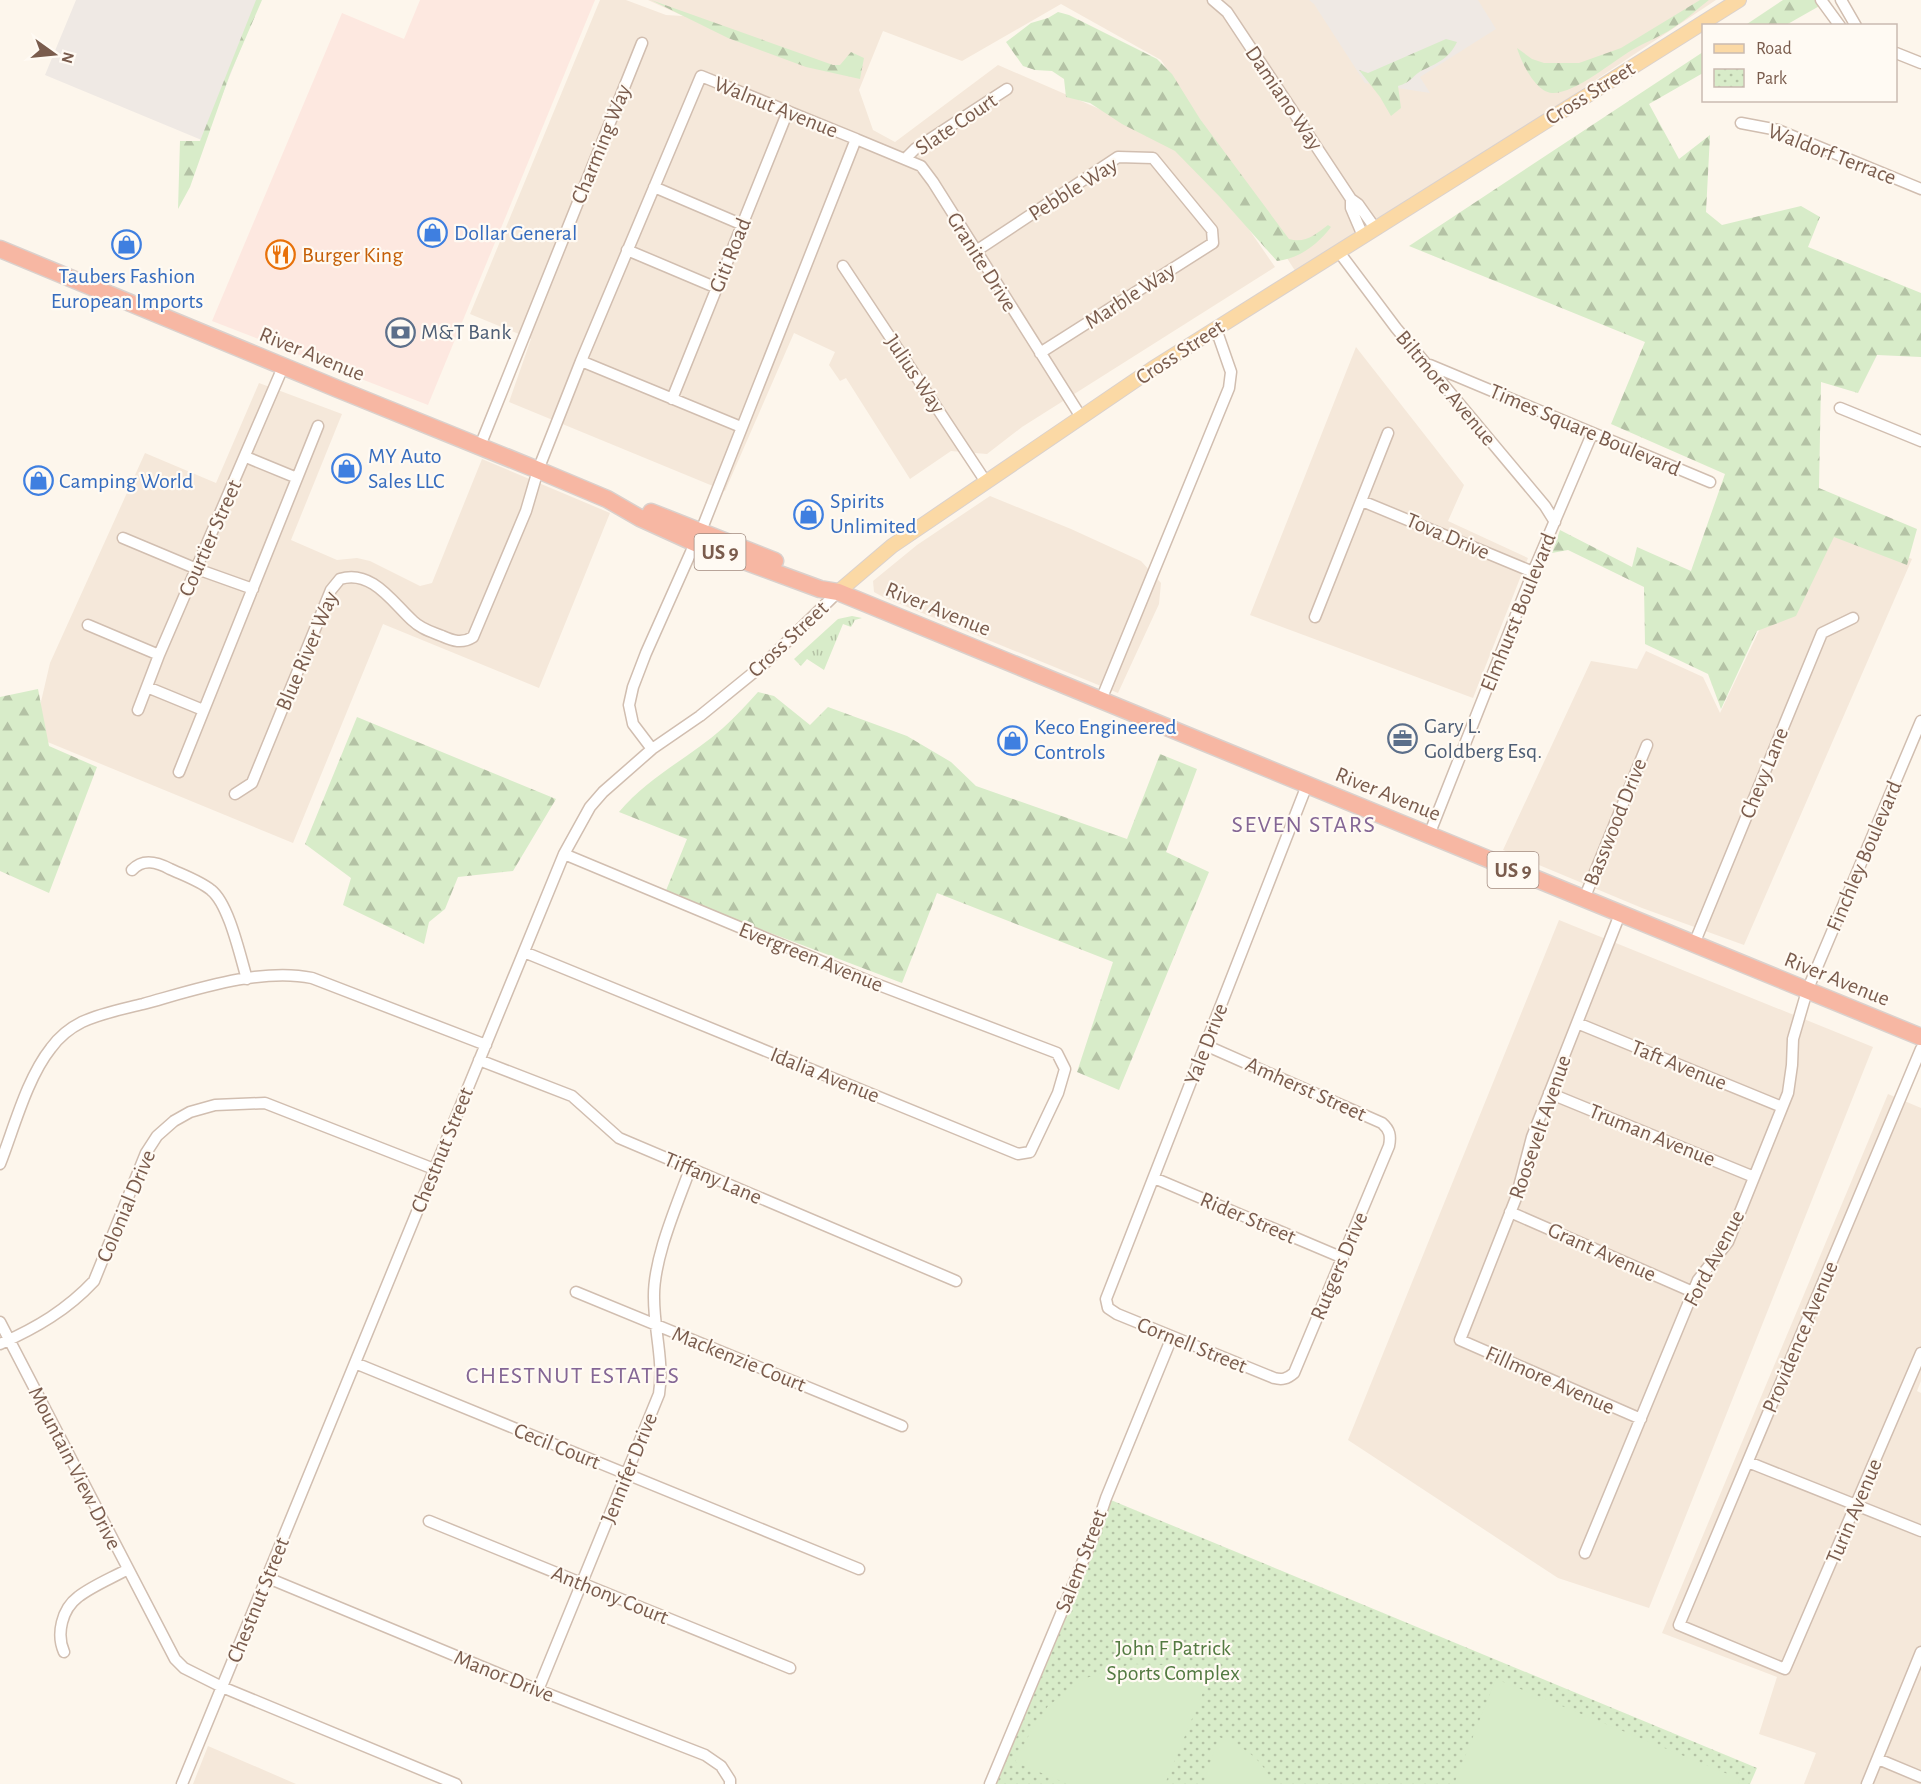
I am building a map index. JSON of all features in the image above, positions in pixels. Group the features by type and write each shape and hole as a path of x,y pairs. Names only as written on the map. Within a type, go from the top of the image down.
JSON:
{"highway":[{"name":"River Avenue","path":"0,249 607,499 644,510 698,537 824,582 838,592 1921,1037"}],"main road":[{"name":"Cross Street","path":"838,592 892,546 1081,417 1369,232 1740,0"}],"street":[{"name":"Damiano Way","path":"1213,0 1227,12 1351,199 1358,204 1369,232"},
{"path":"1821,0 1839,24"},
{"path":"1841,0 1855,24"},
{"name":"Charming Way","path":"480,446 642,43"},
{"path":"1897,52 1921,63"},
{"name":"Walnut Avenue","path":"538,470 581,361 701,76 856,139 698,537"},
{"name":"Slate Court","path":"905,159 915,149 1007,89"},
{"name":"Giti Road","path":"672,399 788,111"},
{"name":"Waldorf Terrace","path":"1741,123 1778,130 1921,189"},
{"name":"Granite Drive","path":"856,139 921,166 1081,417"},
{"name":"Pebble Way","path":"976,251 1118,157 1153,158 1212,230 1213,235"},
{"path":"654,187 743,225"},
{"name":"Marble Way","path":"1040,353 1213,243 1213,235"},
{"path":"627,250 717,288"},
{"name":"Biltmore Avenue","path":"1339,252 1396,328 1545,506 1555,522"},
{"name":"Julius Way","path":"843,266 986,482"},
{"path":"1101,700 1229,388 1231,372 1216,329"},
{"path":"581,361 741,427"},
{"name":"Times Square Boulevard","path":"1426,363 1710,482"},
{"name":"Courtier Street","path":"138,710 159,655 283,367"},
{"path":"1840,408 1921,441"},
{"path":"179,772 318,426"},
{"path":"1315,617 1388,433"},
{"name":"Elmhurst Boulevard","path":"1428,835 1533,572 1592,434"},
{"path":"246,457 297,478"},
{"name":"Blue River Way","path":"235,794 252,783 335,583 340,579 353,576 378,587 412,620 425,629 452,640 467,640 477,630 526,511 538,470"},
{"name":"Tova Drive","path":"1362,501 1533,572"},
{"path":"652,749 633,724 629,705 646,653 698,537"},
{"path":"123,538 197,569 253,589"},
{"name":"Cross Street","path":"652,749 700,716 764,664 838,592"},
{"name":"Chevy Lane","path":"1694,944 1822,633 1853,618"},
{"path":"88,626 159,655"},
{"path":"147,687 203,710"},
{"name":"Finchley Boulevard","path":"1807,991 1921,721"},
{"name":"Basswood Drive","path":"1584,899 1647,745"},
{"name":"Chestnut Street","path":"182,1784 564,854 590,807 603,792 652,749"},
{"name":"Yale Drive","path":"1107,1303 1106,1299 1307,785"},
{"name":"Evergreen Avenue","path":"564,854 871,982 1057,1053 1059,1057"},
{"path":"132,870 137,864 160,863 212,890 226,911 247,979"},
{"name":"Roosevelt Avenue","path":"1460,1340 1510,1212 1532,1137 1620,914"},
{"name":"Idalia Avenue","path":"524,952 1018,1154 1030,1152 1058,1093 1065,1069 1059,1057"},
{"path":"0,1164 36,1069 62,1035 83,1022 108,1013 207,986 279,974 295,974 312,978 486,1045"},
{"name":"Ford Avenue","path":"1585,1552 1693,1292 1698,1281 1728,1242 1782,1107 1789,1083 1792,1039 1807,991"},
{"name":"Taft Avenue","path":"1577,1023 1782,1107"},
{"name":"Amherst Street","path":"1205,1045 1382,1123 1388,1128 1391,1137 1389,1146"},
{"name":"Providence Avenue","path":"1785,1669 1679,1625 1921,1049"},
{"name":"Tiffany Lane","path":"479,1060 572,1096 619,1138 956,1281"},
{"name":"Truman Avenue","path":"1549,1093 1754,1177"},
{"name":"Colonial Drive","path":"4,1342 60,1313 94,1281 146,1153 157,1136 174,1121 190,1112 215,1105 265,1102 434,1169"},
{"name":"Rutgers Drive","path":"1283,1379 1294,1373 1389,1146"},
{"name":"Jennifer Drive","path":"538,1690 659,1394 662,1373 654,1297 659,1262 690,1169"},
{"name":"Rider Street","path":"1154,1178 1343,1258"},
{"name":"Grant Avenue","path":"1510,1212 1693,1292"},
{"name":"Mackenzie Court","path":"576,1292 902,1426"},
{"name":"Cornell Street","path":"1107,1303 1108,1308 1117,1314 1274,1378 1283,1379"},
{"name":"Mountain View Drive","path":"0,1322 4,1342 175,1659 184,1668 222,1687"},
{"name":"Salem Street","path":"990,1784 1093,1537 1106,1498 1172,1337"},
{"name":"Fillmore Avenue","path":"1460,1340 1641,1419"},
{"name":"Turin Avenue","path":"1785,1669 1921,1353"},
{"name":"Cecil Court","path":"355,1362 859,1569"},
{"path":"1748,1462 1921,1531"},
{"name":"Anthony Court","path":"429,1521 790,1668"},
{"path":"64,1652 59,1641 62,1622 70,1605 79,1596 128,1569"},
{"name":"Manor Drive","path":"268,1578 538,1690 705,1755 721,1766 730,1784"},
{"path":"1867,1784 1921,1652"},
{"path":"222,1687 456,1784"},
{"path":"1878,1759 1921,1777"}],"shaded area":[{"path":"76,0 260,0 204,141 45,75"},
{"path":"420,0 595,0 428,405 212,321 342,13 404,39"},
{"path":"600,0 626,0 666,15 683,16 648,0 1716,0 1299,277 1161,60 1061,4 962,61 883,31 859,90 873,130 895,142 998,65 1194,150 1275,267 1022,427 987,454 951,451 910,479 846,378 840,381 829,365 835,352 794,333 725,491 509,402 531,339 470,314"},
{"path":"1309,0 1478,0 1496,29 1420,77 1430,93 1365,83 1314,4"},
{"path":"1356,347 1464,485 1448,521 1528,558 1473,698 1250,615"},
{"path":"259,383 342,414 291,540 337,560 357,558 370,561 420,586 432,583 482,459 610,513 539,688 383,624 293,843 33,736 50,663 145,453 216,483"},
{"path":"990,496 1141,561 1161,583 1159,604 1118,693 874,592 873,581 917,545"},
{"path":"1812,519 1912,559 1744,945 1642,908 1503,850 1591,661 1637,669 1646,651 1703,677 1720,713"},
{"path":"1559,920 1873,1047 1649,1608 1558,1578 1348,1440"},
{"path":"1888,1094 1921,1108 1921,1381 1917,1391 1921,1393 1921,1784 1804,1784 1816,1753 1759,1734 1777,1677 1662,1633"},
{"path":"208,1746 296,1784 193,1784"}],"green space":[{"path":"256,0 262,0 230,74 190,187 178,209 180,141 200,141"},
{"path":"651,0 833,65 840,65 851,52 864,58 860,79 806,67 728,38"},
{"path":"1700,0 1709,0 1668,31 1632,50 1582,83 1561,92 1546,91 1535,82 1525,68 1517,48 1532,59 1544,63 1579,63 1621,48"},
{"path":"1783,0 1830,0 1788,24 1747,24"},
{"path":"1058,12 1069,15 1157,59 1172,74 1200,119 1289,239 1305,239 1328,225 1331,227 1307,250 1285,260 1277,261 1175,151 1122,124 1090,103 1066,97 1064,79 1052,71 1035,70 1023,66 1006,42 1031,23"},
{"path":"1446,39 1457,42 1446,57 1398,86 1401,108 1391,116 1380,97 1359,70 1368,73"},
{"path":"1702,53 1702,74 1649,104 1679,159 1710,135 1706,212 1722,225 1801,206 1820,217 1808,247 1921,293 1921,357 1877,355 1858,393 1821,382 1819,488 1917,529 1907,565 1834,537 1796,616 1757,631 1721,709 1708,674 1645,644 1644,587 1568,550 1552,553 1560,530 1632,567 1637,547 1691,571 1725,474 1611,424 1645,342 1409,246"},
{"path":"852,616 862,618 855,620 851,627 843,624 824,670 807,659 801,666 794,659 838,619"},
{"path":"38,689 49,746 97,767 49,893 0,871 0,697"},
{"path":"758,692 774,696 810,725 828,707 907,736 951,762 976,786 1127,839 1160,754 1197,769 1166,852 1209,872 1119,1090 1077,1072 1113,962 937,893 902,983 665,893 687,839 619,812 643,788 723,728"},
{"path":"357,717 556,799 513,871 458,877 445,909 429,922 424,944 343,905 351,878 305,844"},
{"name":"John F Patrick Sports Complex","path":"1106,1498 1757,1768 1750,1784 989,1784"},
{"path":"1131,1664 1166,1665 1208,1680 1165,1784 1068,1784 1015,1762 1030,1733 1048,1706 1086,1678"},
{"path":"1496,1679 1740,1779 1738,1784 1454,1784"},
{"path":"1219,1737 1251,1754 1263,1767 1273,1784 1203,1784"}],"place":[{"name":"Dollar General","path":"433,233"},
{"name":"Taubers Fashion European Imports","path":"127,244"},
{"name":"Burger King","path":"281,255"},
{"name":"M&T Bank","path":"400,332"},
{"name":"MY Auto Sales LLC","path":"347,469"},
{"name":"Camping World","path":"38,481"},
{"name":"Spirits Unlimited","path":"809,514"},
{"name":"Gary L. Goldberg Esq.","path":"1403,739"},
{"name":"Keco Engineered Controls","path":"1013,740"}],"district":[{"name":"SEVEN STARS","path":"1304,825"},
{"name":"CHESTNUT ESTATES","path":"573,1376"}]}
